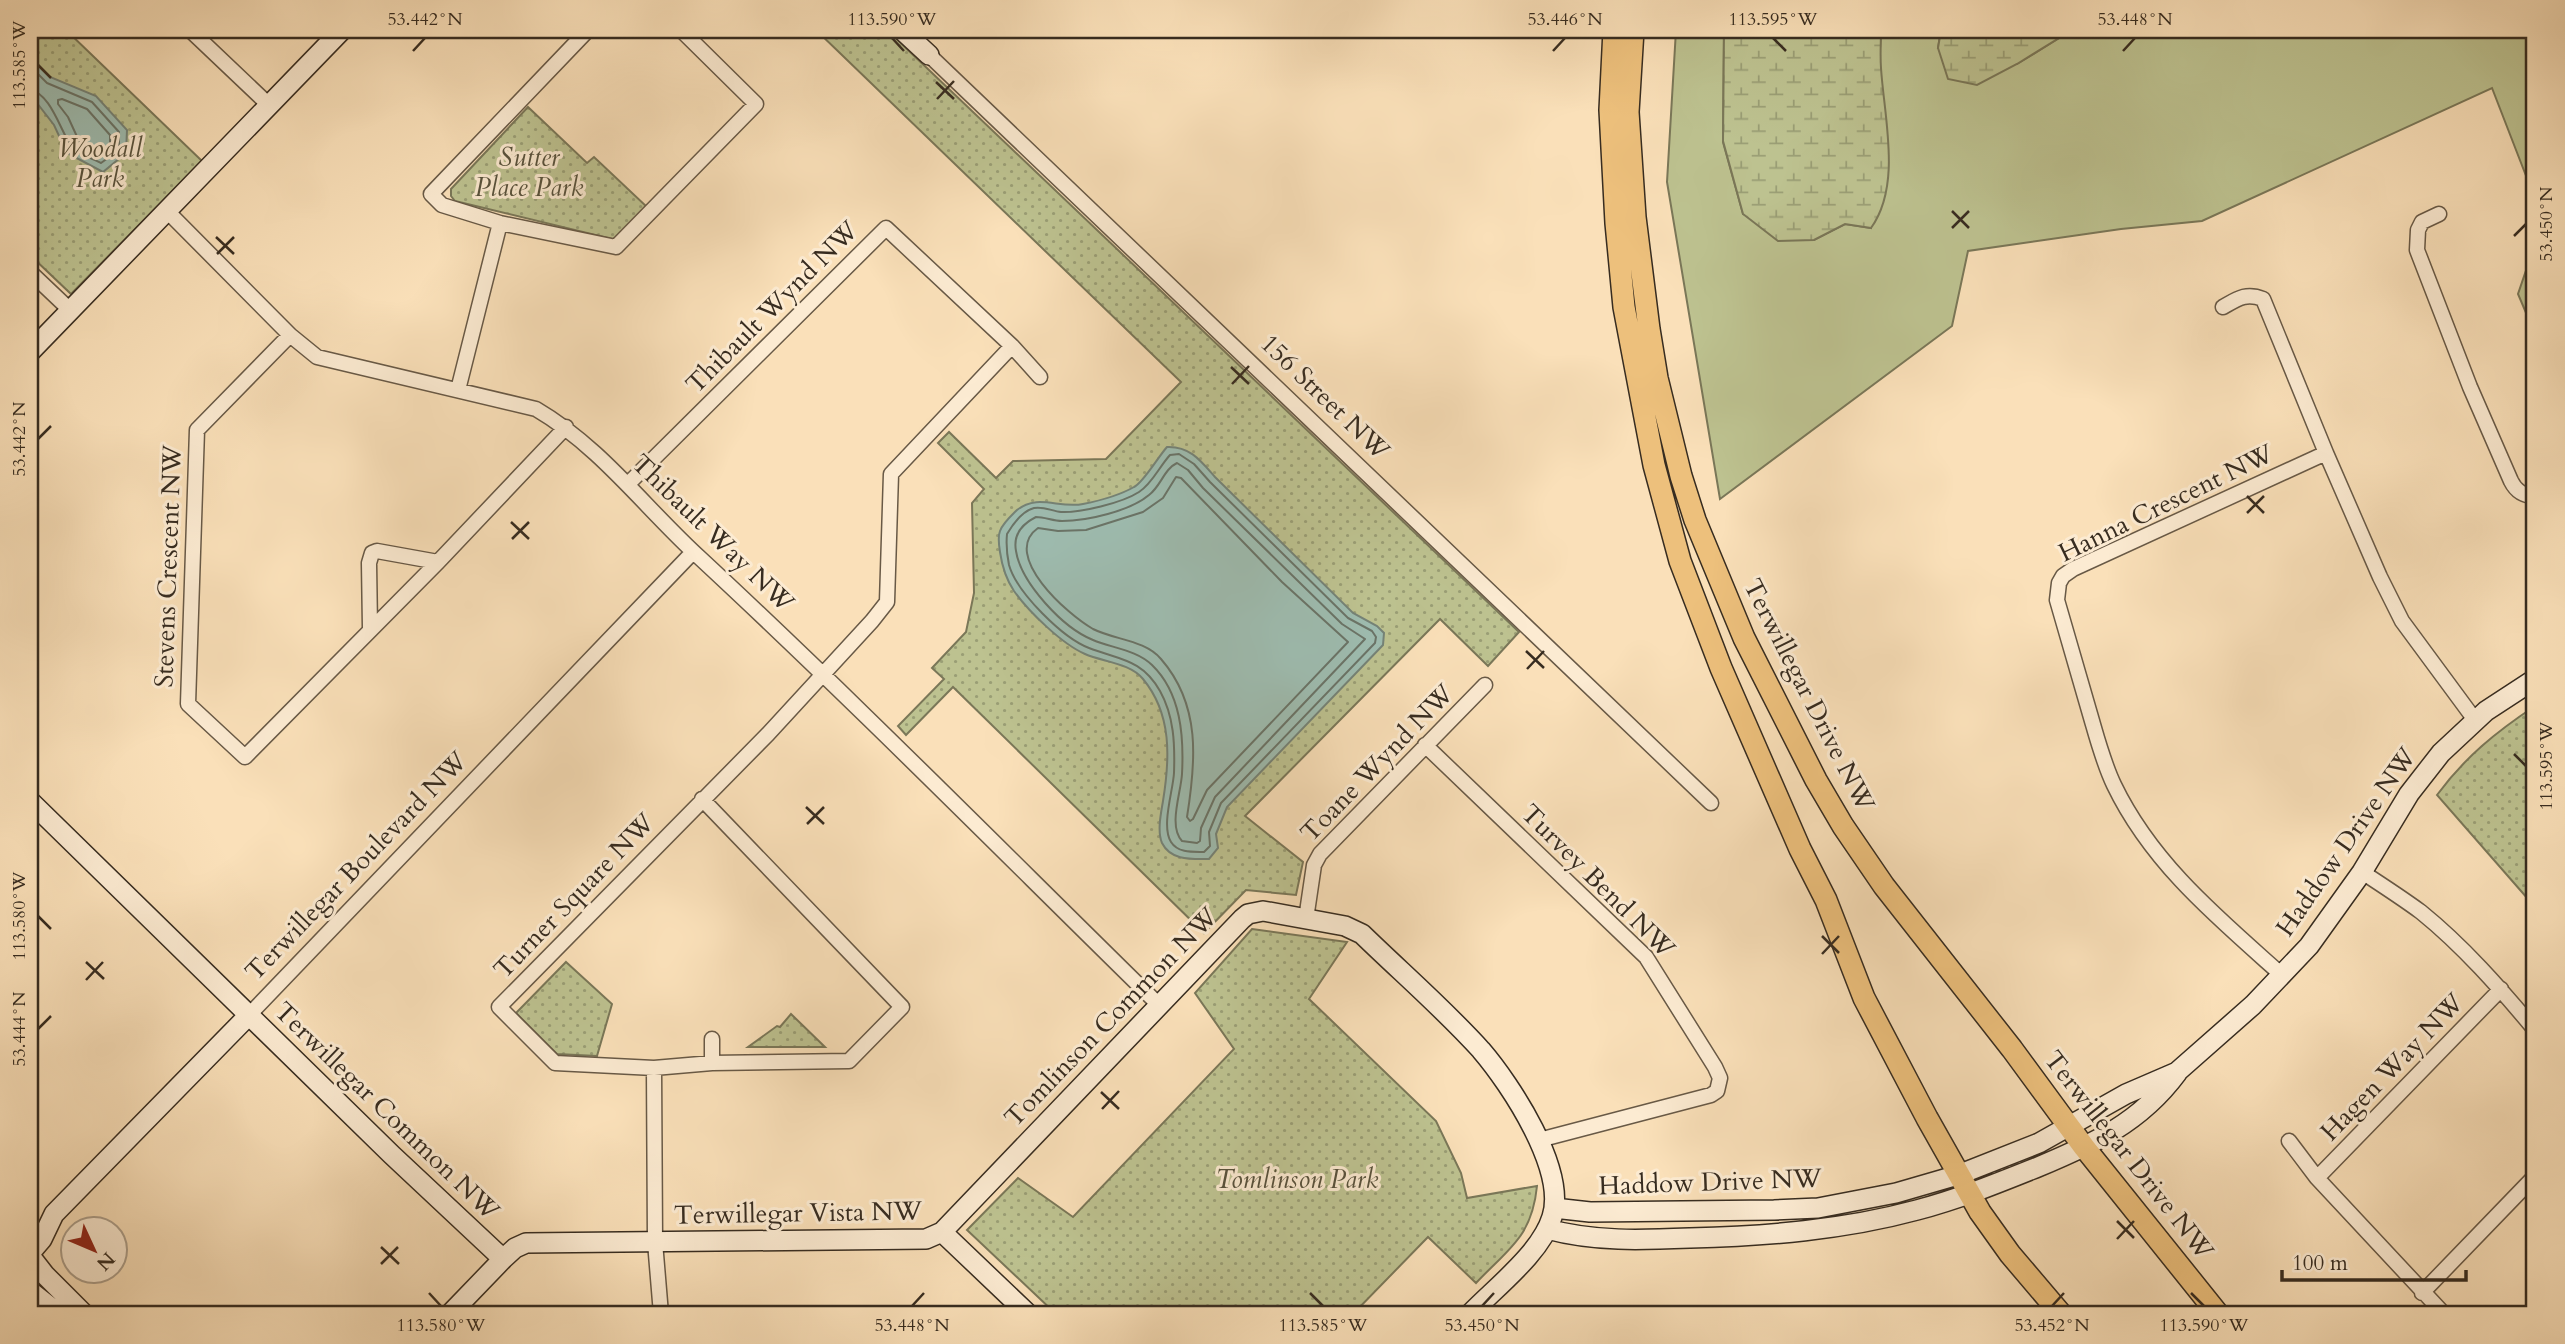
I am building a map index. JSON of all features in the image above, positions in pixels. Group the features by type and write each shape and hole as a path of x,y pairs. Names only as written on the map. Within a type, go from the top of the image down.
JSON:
{"main road":[{"path":"1614,30 1610,110 1624,307 1654,465 1681,561 1721,668 1800,849 1826,900 1864,998 1969,1194 2010,1254 2062,1314"},
{"name":"Terwillegar Drive NW","path":"1633,30 1628,112 1636,217 1657,378 1681,476 1712,562 1766,685 1843,826 1884,886 2012,1049 2084,1147 2218,1314"}],"street":[{"path":"190,30 270,106"},
{"path":"30,352 342,30"},
{"path":"587,30 431,194 442,205 500,223 616,247 756,104 681,30"},
{"name":"156 Street NW","path":"902,30 1711,803"},
{"name":"Thibault Way NW","path":"167,211 290,335 317,358 536,409 566,427 628,484 693,552 825,674 1159,1004"},
{"path":"2439,214 2423,222 2418,230 2417,250 2470,387 2511,481 2515,489 2527,496 2535,496"},
{"path":"458,390 500,223"},
{"name":"Thibault Wynd NW","path":"628,484 886,228 1012,346 1040,377"},
{"path":"30,272 70,310"},
{"path":"2222,307 2244,296 2253,295 2263,299 2326,453 2402,621 2475,720"},
{"name":"Stevens Crescent NW","path":"290,335 197,430 188,704 245,757 438,562 566,427"},
{"path":"825,674 887,602 889,485 894,468 1012,346"},
{"name":"Hanna Crescent NW","path":"2283,976 2172,873 2148,843 2125,805 2101,752 2056,592 2063,576 2073,569 2326,453"},
{"path":"370,628 369,563 372,553 377,551 438,562"},
{"name":"Terwillegar Boulevard NW","path":"30,1257 54,1214 250,1014 693,552"},
{"name":"Turner Square NW","path":"702,799 902,1007 849,1061 712,1063 654,1068 555,1063 499,1007 702,799 825,674"},
{"name":"Haddow Drive NW","path":"1548,1229 1617,1240 1800,1233 1904,1214 1969,1194 2112,1133 2160,1096 2177,1072 2221,1036 2283,976 2309,946 2362,872 2425,771 2475,720 2535,679"},
{"name":"Toane Wynd NW","path":"1306,919 1314,865 1320,855 1485,685"},
{"name":"Turvey Bend NW","path":"1425,745 1646,957 1720,1077 1717,1091 1712,1095 1539,1140"},
{"name":"Terwillegar Common NW","path":"30,801 392,1155 503,1259 450,1314"},
{"path":"2362,872 2423,914 2501,989 2535,1030"},
{"name":"Tomlinson Common NW","path":"942,1232 1248,914 1263,911 1346,926 1362,934 1479,1048 1499,1073 1539,1140 1552,1177 1554,1208 1548,1229 1528,1255 1470,1314"},
{"name":"Hagen Way NW","path":"2317,1178 2501,989"},
{"path":"712,1039 712,1063"},
{"path":"654,1068 655,1242 661,1314"},
{"name":"Haddow Drive NW","path":"1554,1208 1590,1212 1818,1208 1896,1193 1958,1175 2039,1143 2126,1094 2177,1072"},
{"name":"Hagen Way NW","path":"2290,1141 2317,1178 2444,1314"},
{"path":"2422,1293 2535,1176"},
{"name":"Terwillegar Boulevard NW","path":"30,1226 54,1214"},
{"path":"942,1232 1028,1314"},
{"name":"Terwillegar Vista NW","path":"503,1259 514,1248 526,1243 926,1238 942,1232"},
{"path":"30,1257 84,1314"},
{"path":"30,1291 59,1314"}],"green space":[{"name":"Woodall Park","path":"30,30 66,30 202,161 71,294 30,255"},
{"path":"816,30 887,30 1519,632 1488,666 1440,619 1245,816 1303,862 1296,895 1246,890 1204,933 953,687 906,735 898,726 944,679 932,668 966,632 974,593 972,503 984,489 938,443 949,432 996,478 1013,461 1106,459 1181,382"},
{"path":"1676,30 1724,30 1723,142 1743,214 1814,240 1845,224 1871,228 1881,30 1941,30 1938,48 2017,64 2072,30 2535,30 2535,199 2492,88 2202,221 2121,229 1968,251 1952,326 1720,499 1667,182"},
{"path":"1724,30 1881,30 1889,171 1880,211 1871,228 1845,224 1814,240 1778,241 1743,214 1723,141"},
{"path":"1941,30 2072,30 1977,85 1948,79 1938,48"},
{"name":"Sutter Place Park","path":"528,107 587,163 594,157 647,207 616,240 455,201 451,196 451,189"},
{"path":"2535,244 2535,334 2518,294"},
{"path":"2535,706 2535,907 2437,795 2482,746"},
{"name":"Tomlinson Park","path":"1252,929 1347,942 1309,999 1436,1121 1461,1173 1467,1198 1537,1186 1530,1218 1524,1230 1476,1283 1428,1237 1353,1314 1056,1314 967,1230 1018,1178 1073,1217 1234,1049 1195,993"},
{"path":"566,962 612,1004 597,1056 557,1054 516,1013"},
{"path":"791,1014 825,1047 748,1047 777,1026 780,1027"}],"water":[{"path":"30,56 50,77 96,96 127,130 126,153 103,172 67,153 54,125 30,94"},
{"path":"1167,447 1189,452 1205,465 1353,613 1384,633 1383,645 1227,807 1216,834 1218,848 1209,859 1176,856 1162,843 1160,828 1167,769 1166,737 1159,707 1143,679 1131,669 1085,654 1046,627 1011,586 999,547 999,533 1003,525 1025,505 1041,502 1083,504 1122,493 1142,480"}]}
